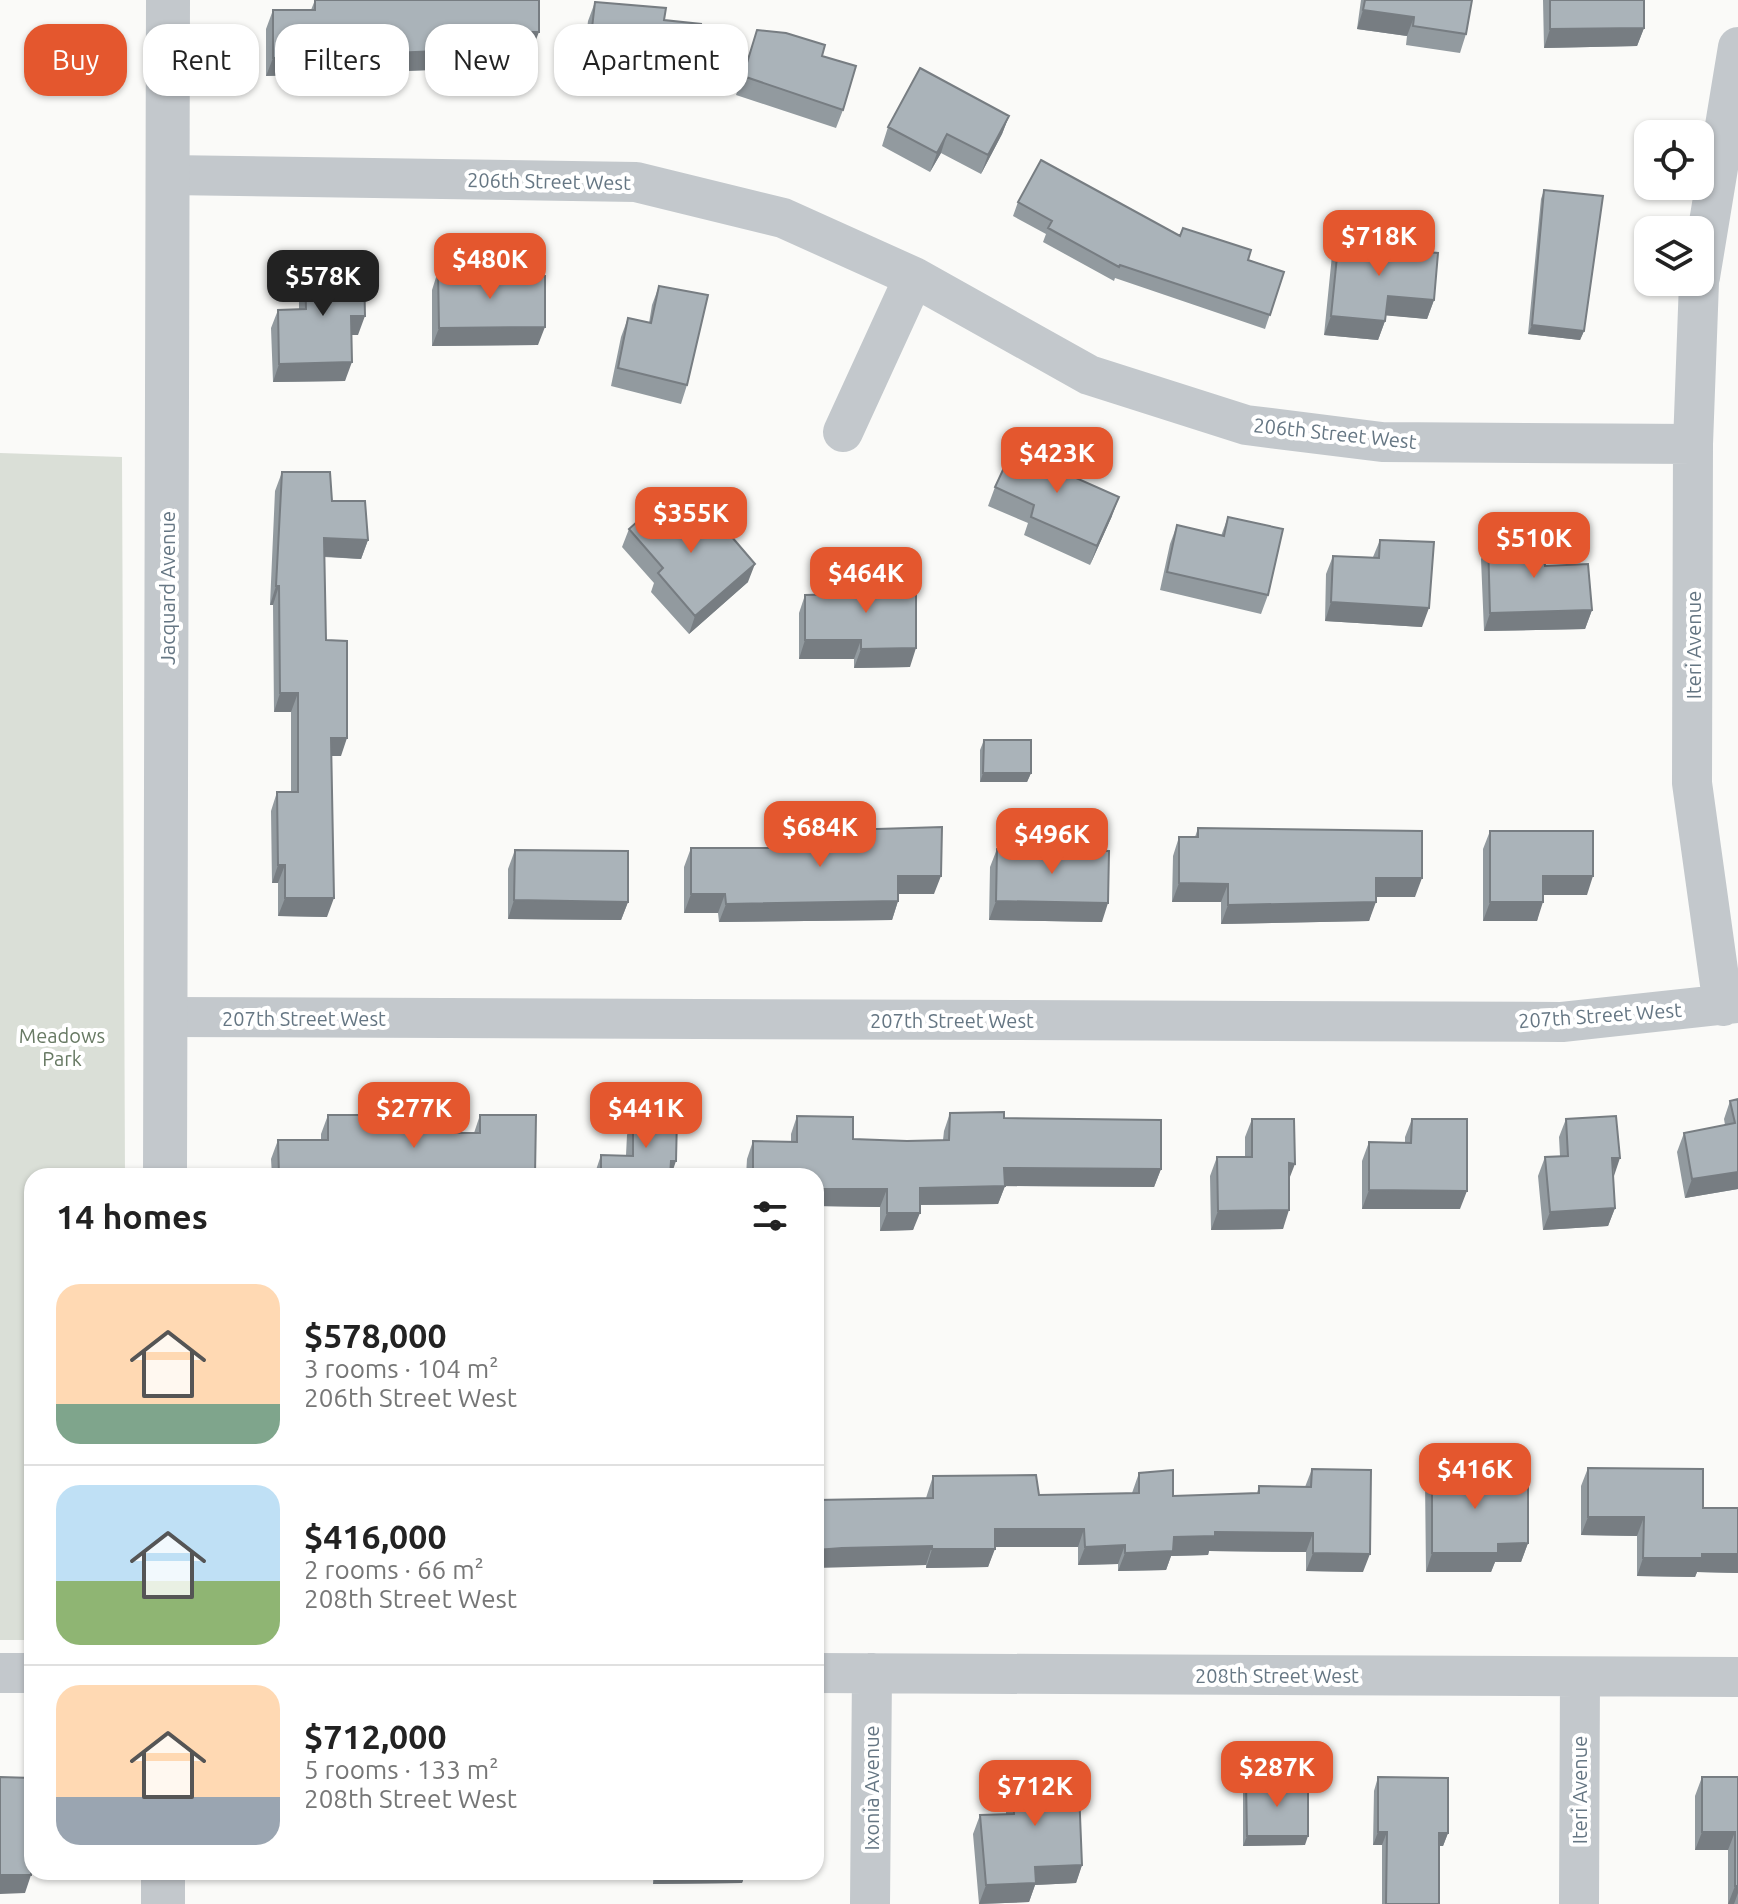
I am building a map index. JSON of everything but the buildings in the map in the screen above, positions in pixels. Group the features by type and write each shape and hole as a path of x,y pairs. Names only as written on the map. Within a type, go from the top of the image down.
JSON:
{"street":[{"name":"Jacquard Avenue","path":"165,1168 168,0"},
{"name":"Iteri Avenue","path":"1710,216 1738,47"},
{"name":"206th Street West","path":"168,175 636,182 783,218 914,277 1089,375 1246,425 1382,442 1693,444"},
{"path":"843,432 914,277"},
{"name":"Iteri Avenue","path":"1699,296 1693,444 1692,783 1730,1004"},
{"name":"207th Street West","path":"165,1017 1562,1022 1730,1004"},
{"path":"0,1673 24,1673"},
{"name":"208th Street West","path":"824,1673 1738,1677"},
{"name":"Ixonia Avenue","path":"870,1904 872,1673"},
{"name":"Iteri Avenue","path":"1579,1904 1580,1677"},
{"path":"163,1880 163,1904"}],"green space":[{"name":"Meadows Park","path":"0,453 122,457 125,1168 24,1168 24,1640 0,1640"}]}
